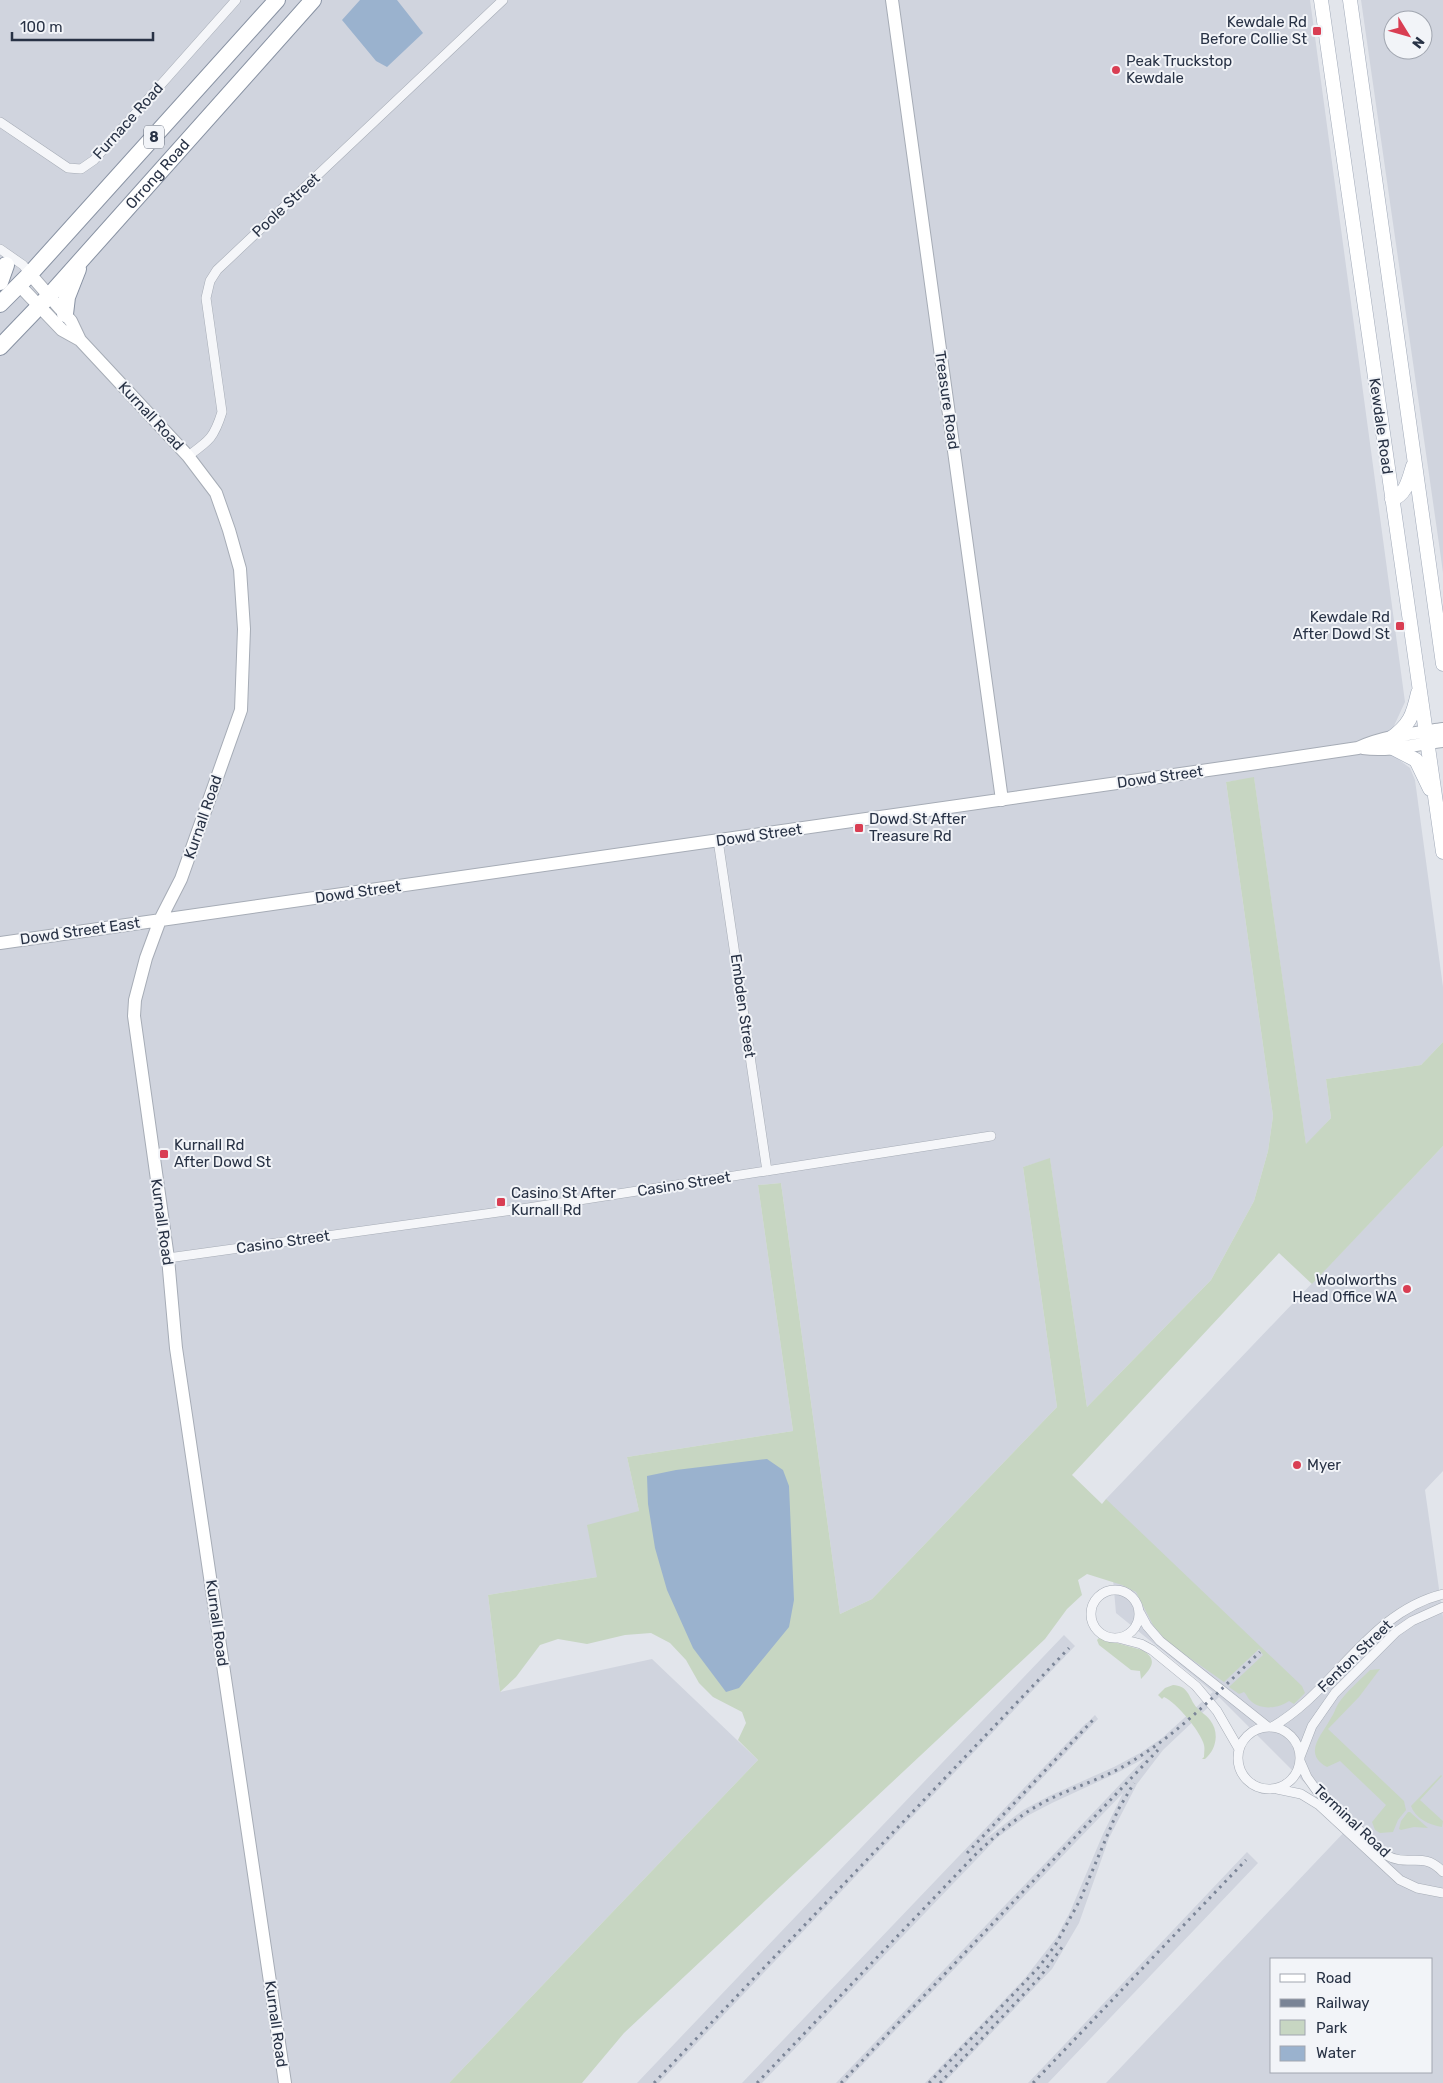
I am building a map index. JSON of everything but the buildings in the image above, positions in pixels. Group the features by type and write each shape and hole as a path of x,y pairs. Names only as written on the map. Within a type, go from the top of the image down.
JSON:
{"highway":[{"name":"Orrong Road","path":"0,304 25,279 277,0"},
{"name":"Orrong Road","path":"0,347 81,260 313,0"},
{"path":"0,282 2,256"},
{"path":"65,314 67,297 81,260"}],"main road":[{"name":"Kewdale Road","path":"1321,0 1443,852"},
{"name":"Kewdale Road","path":"1350,0 1443,664"},
{"path":"1392,499 1399,497 1404,490 1414,460"},
{"path":"1420,686 1411,719 1391,743 1416,760 1435,798"}],"street":[{"name":"Furnace Road","path":"0,122 68,168 82,169 94,160 236,0"},
{"name":"Poole Street","path":"188,456 210,440 217,428 222,412 206,298 210,281 217,270 503,0"},
{"name":"Treasure Road","path":"892,0 1002,800"},
{"name":"Kurnall Road","path":"2,256 23,265 25,279"},
{"name":"Kurnall Road","path":"2,256 44,301 62,330 80,340"},
{"name":"Kurnall Road","path":"44,301 65,314 71,321 80,340 188,456 216,493 230,530 240,568 244,629 241,710 181,879 160,920 146,958 135,1000 134,1016 168,1258 177,1358 285,2083"},
{"name":"Dowd Street","path":"160,920 1358,748 1371,742 1391,743 1428,737 1443,729"},
{"name":"Dowd Street","path":"1428,737 1443,741"},
{"name":"Embden Street","path":"718,840 767,1172"},
{"name":"Dowd Street East","path":"0,943 160,920"},
{"name":"Casino Street","path":"168,1258 528,1208 991,1136"},
{"path":"1239,1749 1217,1711 1196,1686 1142,1644 1102,1634 1093,1624 1091,1611 1097,1598 1108,1590 1123,1590 1135,1599 1147,1626 1160,1641 1270,1727 1288,1734 1298,1748 1300,1759 1293,1778 1286,1785 1266,1789 1256,1786 1247,1780 1241,1772 1238,1763 1239,1749 1250,1734 1270,1727"},
{"name":"Fenton Street","path":"1270,1727 1288,1718 1312,1698 1380,1628 1415,1605 1443,1594"},
{"name":"Fenton Street","path":"1300,1759 1312,1726 1335,1693 1396,1632 1412,1621 1443,1607"},
{"path":"1118,1638 1125,1636 1136,1626 1140,1612"},
{"name":"Terminal Road","path":"1300,1759 1307,1777 1317,1791 1386,1855 1397,1860 1430,1861 1443,1872"},
{"path":"1276,1788 1301,1794 1319,1805 1400,1880 1417,1888 1443,1893"}],"shaded area":[{"path":"0,0 1310,0 1405,702 1393,728 1398,759 1410,768 1415,780 1443,987 1443,1042 1421,1065 1326,1079 1331,1118 1306,1145 1254,778 1226,782 1273,1116 1268,1151 1254,1201 1211,1280 1087,1407 1050,1159 1023,1167 1057,1407 872,1599 840,1614 781,1183 758,1185 793,1431 627,1457 639,1511 597,1577 488,1595 500,1692 652,1659 758,1760 449,2083 0,2083"},
{"path":"1361,0 1443,0 1443,573"},
{"path":"1443,1146 1443,1471 1425,1490 1443,1617 1443,2083 1106,2083 1349,1827 1219,1697 1163,1750 1137,1784 1109,1838 1079,1923 1052,1969 944,2083 925,2083 1025,1978 1056,1938 1070,1912 1103,1834 1123,1793 845,2083 836,2083 1145,1758 1027,1816 997,1838 762,2083 742,2083 1095,1715 1098,1719 984,1840 1023,1810 1140,1753 1162,1738 1213,1692 1116,1613 1106,1499"},
{"path":"1064,1635 1075,1646 659,2083 637,2083"},
{"path":"1247,1852 1258,1863 1048,2083 1028,2083"}],"green space":[{"path":"1254,777 1306,1144 1331,1118 1326,1079 1421,1065 1443,1042 1443,1146 1312,1284 1279,1253 1072,1475 1102,1504 1106,1499 1302,1686 1305,1693 1294,1704 1289,1701 1274,1707 1257,1705 1244,1692 1239,1694 1229,1687 1263,1655 1259,1649 1224,1682 1167,1642 1153,1625 1136,1592 1122,1585 1087,1574 1078,1580 1082,1595 1067,1609 1045,1639 624,2033 582,2083 449,2083 758,1760 738,1740 746,1723 742,1712 713,1697 699,1683 686,1660 670,1643 651,1633 625,1635 587,1644 558,1639 540,1645 516,1677 500,1692 488,1595 597,1577 587,1525 639,1511 627,1457 793,1431 758,1185 781,1183 840,1614 872,1599 1057,1407 1023,1167 1050,1158 1087,1407 1211,1280 1254,1201 1268,1151 1273,1116 1226,782"},
{"path":"1099,1638 1142,1650 1152,1661 1150,1668 1141,1679 1140,1671 1131,1670 1099,1645 1097,1640"},
{"path":"1380,1669 1359,1697 1328,1729 1404,1801 1406,1810 1398,1820 1393,1832 1380,1833 1375,1830 1372,1822 1386,1805 1340,1761 1327,1767 1320,1762 1315,1750 1319,1737 1341,1700 1370,1670"},
{"path":"1173,1685 1184,1689 1213,1725 1216,1736 1214,1746 1205,1759 1202,1759 1204,1757 1204,1745 1202,1739 1193,1725 1175,1705 1158,1695 1165,1688"},
{"path":"1441,1775 1420,1800 1443,1821 1442,1827 1432,1825 1423,1820 1411,1806"},
{"path":"1408,1812 1428,1828 1399,1829 1401,1821"}],"water":[{"path":"360,0 397,0 423,33 387,67 376,61 342,20"},
{"path":"767,1459 783,1470 789,1486 794,1600 789,1627 739,1688 726,1692 693,1648 667,1590 655,1548 648,1504 647,1476 676,1470"}],"railway":[{"path":"654,2083 1069,1648"},
{"path":"757,2083 976,1854 1000,1832 1046,1801 1109,1774 1147,1752 1198,1711 1260,1652"},
{"path":"967,1853 1093,1720"},
{"path":"841,2083 1158,1750"},
{"path":"929,2083 1039,1967 1056,1944 1080,1900 1118,1810 1134,1783"},
{"path":"1033,2083 1246,1860"},
{"path":"940,2083 1040,1977 1063,1946"}],"place":[{"name":"Kewdale Rd Before Collie St","path":"1317,31"},
{"name":"Peak Truckstop Kewdale","path":"1116,70"},
{"name":"Kewdale Rd After Dowd St","path":"1400,626"},
{"name":"Dowd St After Treasure Rd","path":"859,828"},
{"name":"Kurnall Rd After Dowd St","path":"164,1154"},
{"name":"Casino St After Kurnall Rd","path":"501,1202"},
{"name":"Woolworths Head Office WA","path":"1407,1289"},
{"name":"Myer","path":"1297,1465"}]}
